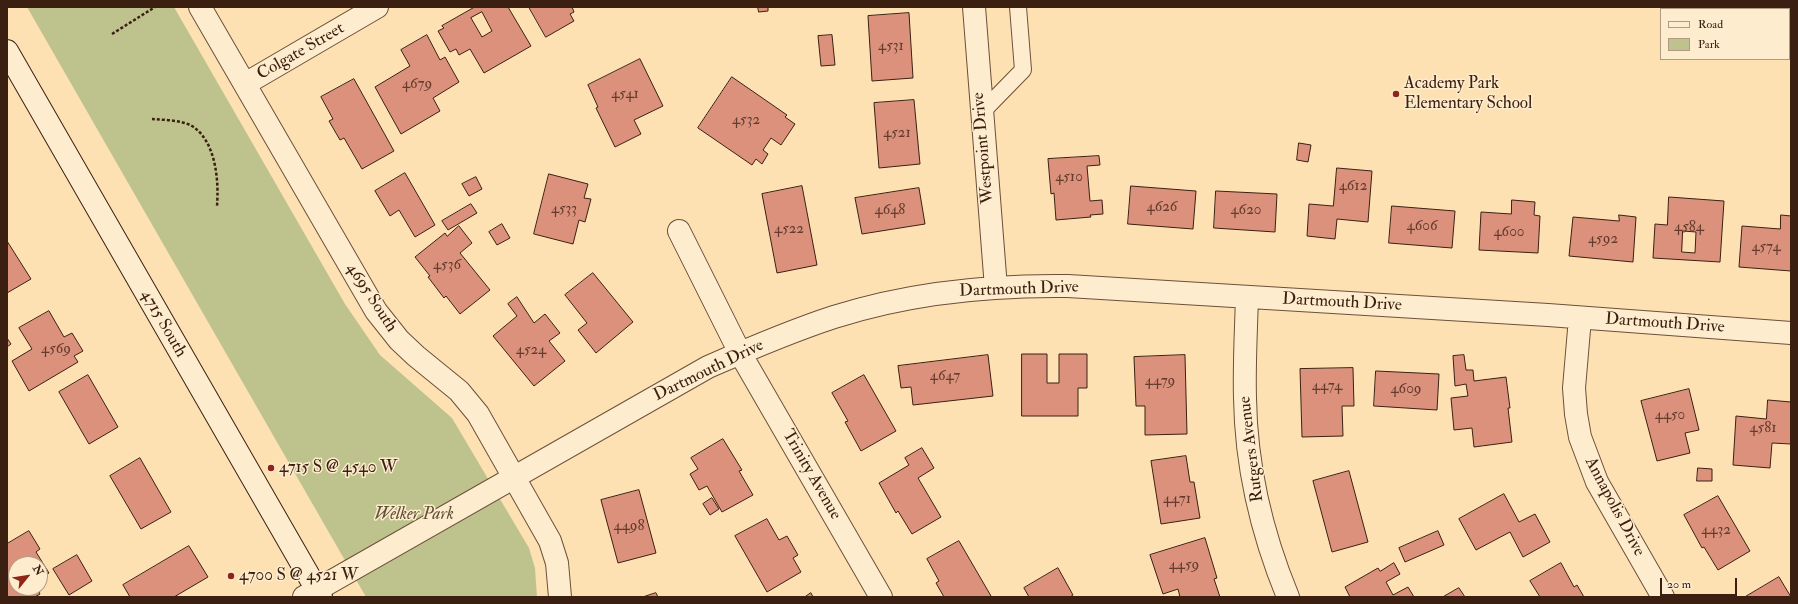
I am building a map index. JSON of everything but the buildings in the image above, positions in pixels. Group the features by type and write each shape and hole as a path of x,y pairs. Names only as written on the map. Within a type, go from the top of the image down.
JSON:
{"street":[{"name":"4695 South","path":"200,7 376,311 404,345 459,391 478,414 550,541 557,563 560,597"},
{"name":"Colgate Street","path":"245,84 377,7"},
{"name":"Westpoint Drive","path":"974,7 996,288"},
{"name":"4715 South","path":"7,51 314,595"},
{"name":"Trinity Avenue","path":"679,231 740,353 881,597"},
{"name":"Dartmouth Drive","path":"314,595 513,478 708,367 797,330 843,314 913,299 996,288 1068,286 1580,318 1791,333"},
{"name":"Rutgers Avenue","path":"1247,297 1245,398 1251,468 1268,544 1288,597"},
{"name":"Annapolis Drive","path":"1580,318 1574,388 1580,437 1597,482 1662,597"}],"lane":[{"path":"982,112 1023,70 1018,7"}],"path":[{"path":"112,34 155,7"},
{"path":"152,119 176,121 192,126 203,136 212,155 218,194 217,206"}],"green space":[{"name":"Welker Park","path":"27,7 174,7 345,304 380,355 452,418 529,548 535,568 537,597 366,597"}],"place":[{"name":"Academy Park Elementary School","path":"1396,94"},
{"name":"4715 S @ 4540 W","path":"271,468"},
{"name":"4700 S @ 4521 W","path":"231,576"}]}
